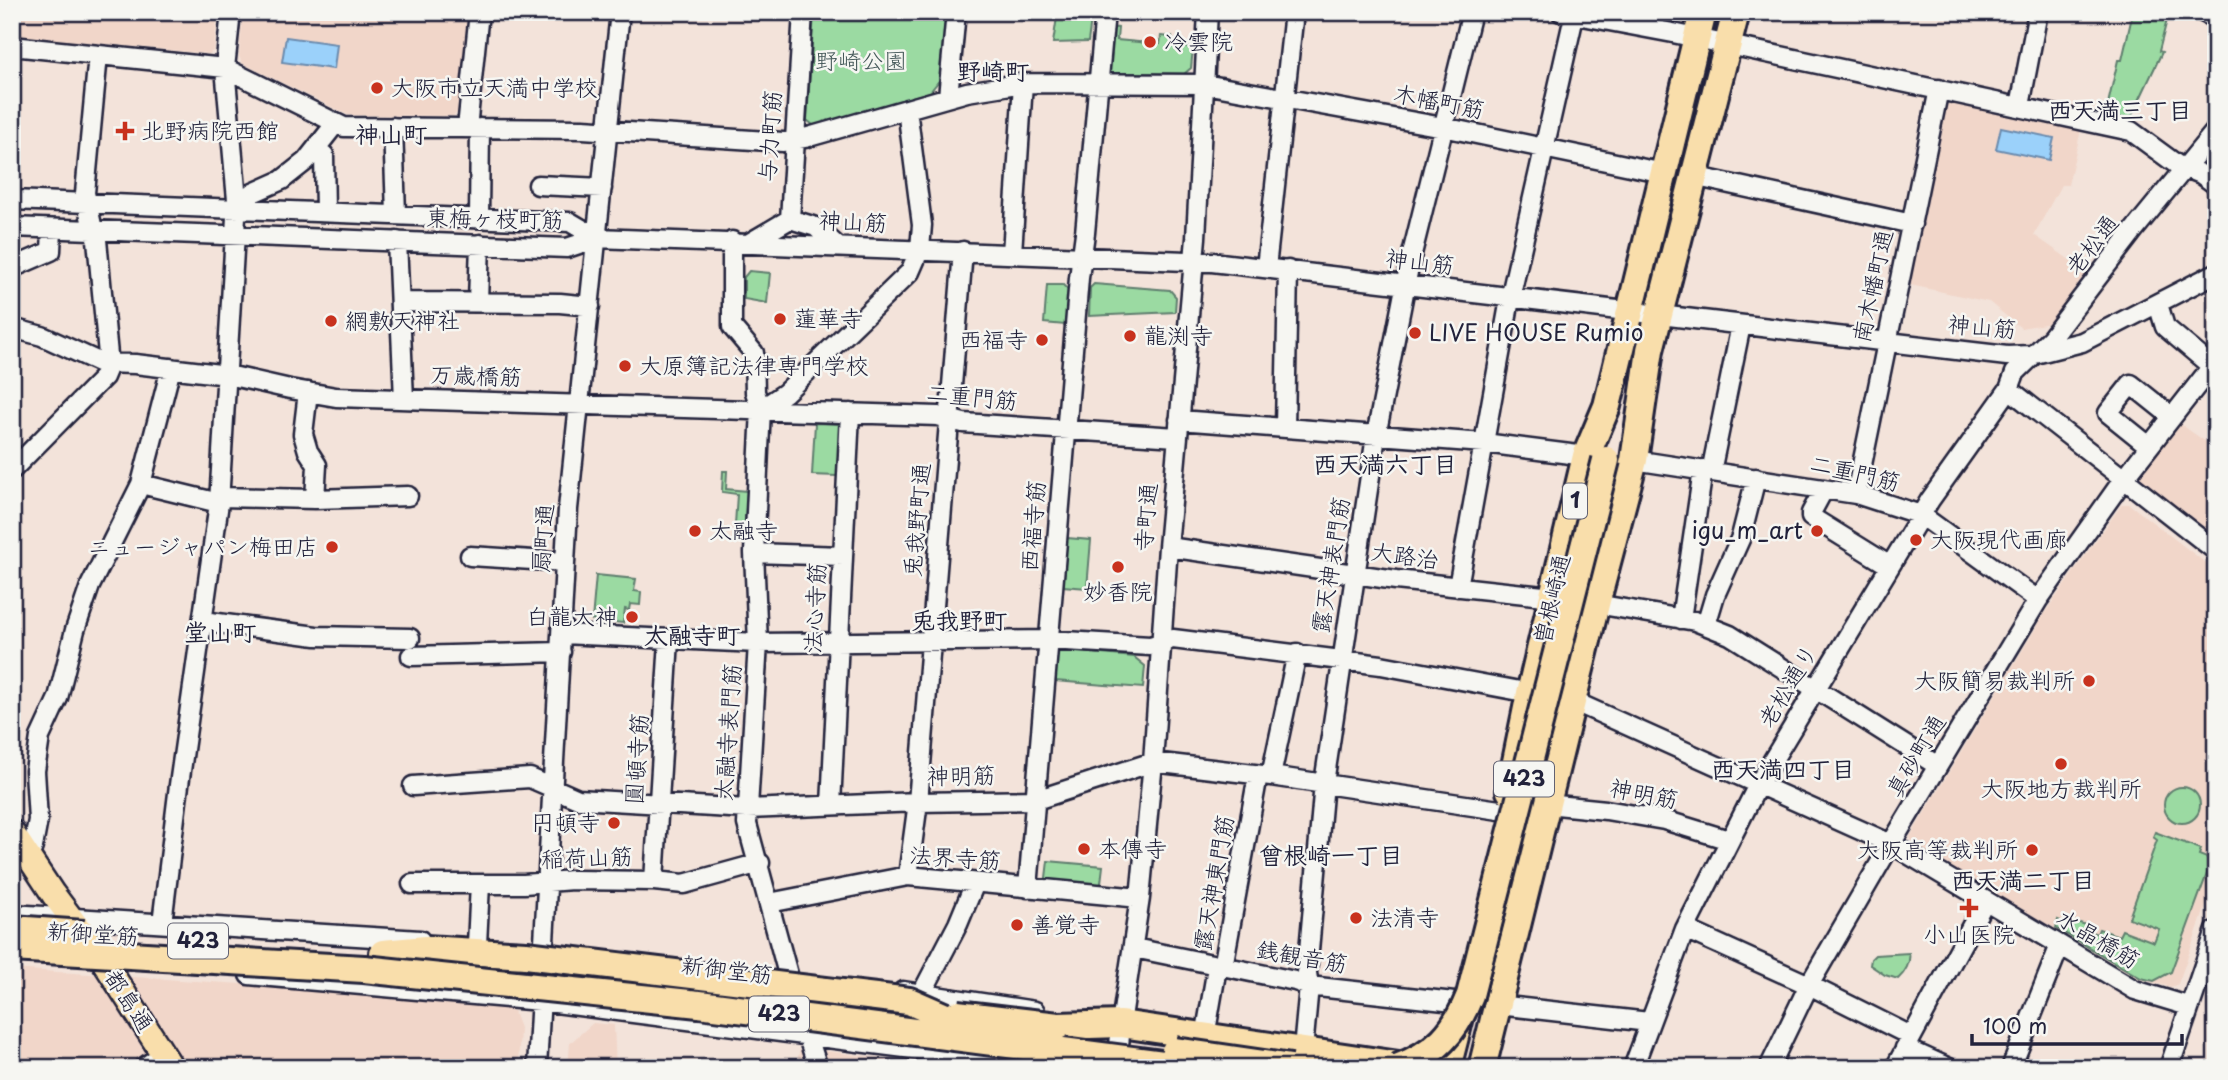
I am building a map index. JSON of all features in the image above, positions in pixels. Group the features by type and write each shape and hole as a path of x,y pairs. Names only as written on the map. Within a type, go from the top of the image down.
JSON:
{"highway":[{"path":"1659,315 1736,12"},
{"path":"1629,312 1699,25"},
{"name":"423","path":"1432,1068 1452,1053 1477,1018 1610,459 1607,406 1629,312"},
{"name":"423","path":"1397,1068 1419,1059 1440,1043 1462,1017 1470,995 1610,459 1650,350 1659,315"},
{"name":"曽根崎通","path":"1447,1068 1553,597 1610,459"},
{"name":"曽根崎通","path":"1482,1068 1596,604 1610,459"},
{"name":"新御堂筋","path":"12,929 373,961"},
{"name":"423","path":"12,948 429,963 534,972 1110,1043 1297,1059"},
{"name":"423","path":"373,961 426,949 526,955 909,1001 1033,1052 1070,1062 1118,1068"},
{"name":"423","path":"373,961 524,963 1058,1026 1121,1024"},
{"name":"423","path":"373,961 432,982 1000,1049 1083,1068"},
{"name":"423","path":"373,961 1194,1068"},
{"name":"新御堂筋","path":"1121,1024 1205,1037 1297,1059 1419,1068"}],"main road":[{"name":"都島通","path":"12,832 21,858 94,961 157,1064"}],"street":[{"path":"162,923 219,500 236,204 225,68 231,12"},
{"path":"479,12 474,128 479,217"},
{"name":"扇町通","path":"537,1068 565,562 620,12"},
{"name":"与力町筋","path":"790,219 803,12"},
{"path":"948,97 957,12"},
{"name":"西福寺筋","path":"1028,888 1079,278 1105,12"},
{"name":"寺町通","path":"1118,1068 1121,1024 1140,898 1153,762 1168,547 1194,260 1208,12"},
{"path":"1266,268 1294,12"},
{"name":"露天神表門筋","path":"1297,1059 1309,986 1307,973 1324,783 1376,436 1405,285 1472,12"},
{"path":"2020,106 2038,12"},
{"path":"2203,12 2216,19"},
{"path":"1458,587 1510,299 1570,13 1699,25 1728,44 2131,131 2176,164 2201,174 2216,185"},
{"path":"12,46 225,68"},
{"path":"12,470 104,377 108,365 97,240 85,193 99,55"},
{"name":"木幡町筋","path":"225,68 344,127 608,131 783,142 967,92 1023,83 1204,84 1444,127 1664,173"},
{"path":"1012,253 1023,83"},
{"name":"南木幡町通","path":"1856,494 1939,89"},
{"path":"761,409 785,393 909,272 920,249 922,225 907,109"},
{"path":"236,204 282,180 306,161 336,122"},
{"path":"393,127 396,214"},
{"name":"老松通","path":"2009,389 2015,373 2051,338 2216,130"},
{"path":"316,149 324,155 325,211"},
{"path":"1693,176 1912,224"},
{"path":"538,185 602,188"},
{"name":"東梅ヶ枝町筋","path":"12,200 236,204 325,211 570,222 597,238"},
{"path":"751,242 790,219 816,227 835,245"},
{"name":"東梅ヶ枝町筋","path":"12,227 567,248 597,238"},
{"path":"12,268 51,251 52,229"},
{"name":"神山筋","path":"597,238 1194,260 2007,356 2031,355 2082,342 2216,274"},
{"path":"397,241 404,398"},
{"name":"太融寺表門筋","path":"732,242 732,327 754,353 755,392 761,409 754,553 758,643 747,824 806,1035"},
{"path":"478,302 480,244"},
{"name":"兎我野町通","path":"908,876 918,802 963,251"},
{"path":"1284,428 1288,270"},
{"path":"400,302 560,303 590,306"},
{"path":"2158,304 2165,327 2214,365"},
{"path":"1681,619 1707,471 1741,325"},
{"path":"12,328 42,336 108,365"},
{"name":"万歳橋筋","path":"108,365 135,364 228,375 336,397 761,409"},
{"name":"真砂町通","path":"1769,1068 1809,985 2038,600 2123,480 2214,365"},
{"path":"21,858 33,847 38,820 35,771 40,737 58,698 75,630 98,572 141,484 171,368"},
{"path":"2149,446 2108,413 2131,384 2171,416"},
{"path":"2009,389 2216,551"},
{"name":"老松通り","path":"1633,1068 1685,929 1759,783 1921,515 2009,389"},
{"path":"308,392 303,433 308,451 317,465 315,499"},
{"name":"二重門筋","path":"761,409 938,416 963,423 1066,429 1284,428 1485,443 1756,478 1856,494 1921,515 2038,600"},
{"name":"法心寺筋","path":"831,805 850,413"},
{"path":"1706,625 1715,594 1741,537 1756,478"},
{"path":"141,484 219,500 408,496"},
{"path":"1824,489 1811,517 1890,566"},
{"name":"大路治","path":"1168,547 1458,587 1553,597"},
{"path":"754,553 843,556"},
{"path":"470,556 565,562"},
{"path":"1596,604 1681,619 1730,635 1938,766"},
{"name":"水晶橋筋","path":"203,621 411,647 669,640 758,643 1048,640 1150,646 1173,639 1342,659 1573,701 1891,844 2135,990 2188,1006"},
{"name":"圓頓寺筋","path":"654,881 669,640"},
{"name":"露天神東門筋","path":"1205,1037 1216,973 1223,967 1264,775 1297,653"},
{"name":"神明筋","path":"413,786 530,778 578,799 747,809 1036,800 1153,762 1324,783 1506,810"},
{"name":"神明筋","path":"1547,804 1664,820 1729,840"},
{"name":"稲荷山筋","path":"412,884 548,883 572,880 684,884 760,863"},
{"name":"法界寺筋","path":"769,903 908,876 1140,898"},
{"path":"922,993 958,924 975,883"},
{"path":"477,944 480,884"},
{"path":"1895,1068 1985,901"},
{"name":"新御堂筋","path":"12,914 545,948 922,993 1121,1024"},
{"path":"1685,929 1809,985 1949,1068"},
{"path":"2169,1068 2216,930"},
{"path":"2011,1068 2060,945"},
{"name":"銭観音筋","path":"1134,948 1309,986 1463,1003"},
{"path":"12,960 94,961 540,1001 1056,1068"},
{"path":"1498,1005 1649,1022"},
{"path":"806,1035 812,1045 818,1068"}],"shaded area":[{"path":"12,12 218,12 214,50 209,54 12,35"},
{"name":"大阪市立天満中学校","path":"243,12 468,12 458,112 453,116 348,115 242,63 239,56"},
{"path":"1944,103 2081,130 2068,185 2061,185 2034,235 2090,274 2051,323 2021,328 1989,302 1906,284"},
{"path":"2179,423 2216,449 2216,540 2140,481 2139,473"},
{"path":"2122,504 2129,504 2216,571 2216,878 2178,984 2171,987 2139,979 1912,844 1910,837 2046,611"},
{"path":"12,969 498,1001 514,1012 520,1028 518,1068 12,1068"},
{"path":"593,1023 614,1025 616,1068 568,1068 570,1043"},
{"path":"800,1049 819,1050 956,1068 795,1068"}],"green space":[{"name":"野崎公園","path":"814,12 948,12 941,78 930,92 814,126 807,120"},
{"path":"2133,12 2169,12 2159,51 2162,52 2129,122 2105,117 2118,60 2122,60"},
{"path":"1057,17 1091,20 1088,42 1053,43"},
{"path":"1108,27 1118,28 1117,40 1160,44 1161,36 1172,37 1173,46 1193,48 1191,68 1184,74 1111,73 1105,67"},
{"path":"749,271 770,273 767,303 744,299 744,277"},
{"path":"1094,284 1170,290 1176,297 1175,312 1089,316 1090,288"},
{"path":"1047,285 1063,285 1069,291 1065,325 1044,323"},
{"path":"815,423 840,424 837,476 812,475"},
{"path":"723,471 727,471 726,489 747,491 744,541 734,540 737,494 722,492"},
{"path":"1067,538 1091,540 1087,588 1063,586"},
{"path":"596,575 636,579 634,591 641,592 640,605 630,604 629,610 625,609 623,623 592,620"},
{"path":"1058,650 1134,657 1145,666 1143,688 1055,681"},
{"path":"2182,787 2195,792 2200,805 2195,818 2182,823 2169,818 2164,805 2169,792"},
{"path":"2155,832 2201,849 2199,855 2212,860 2171,972 2154,981 2141,978 2056,928 2058,920 2064,923 2069,920 2090,926 2088,931 2097,934 2099,929 2119,936 2122,930 2154,942 2159,929 2129,918 2157,840 2153,837"},
{"path":"1048,861 1103,866 1100,891 1045,886"},
{"path":"1909,953 1907,967 1898,979 1885,975 1870,965 1875,955"}],"water":[{"path":"286,37 337,44 334,69 282,62"},
{"path":"2001,127 2054,138 2049,160 1996,149"}],"place":[{"name":"冷雲院","path":"1150,42"},
{"name":"大阪市立天満中学校","path":"377,88"},
{"name":"北野病院西館","path":"125,131"},
{"name":"蓮華寺","path":"780,319"},
{"name":"網敷天神社","path":"331,321"},
{"name":"LIVE HOUSE Rumio","path":"1415,333"},
{"name":"龍渕寺","path":"1130,336"},
{"name":"西福寺","path":"1042,340"},
{"name":"大原簿記法律専門学校","path":"625,366"},
{"name":"太融寺","path":"695,531"},
{"name":"igu_m_art","path":"1817,531"},
{"name":"大阪現代画廊","path":"1916,540"},
{"name":"ニュージャパン梅田店","path":"332,547"},
{"name":"妙香院","path":"1118,567"},
{"name":"白龍大神","path":"632,617"},
{"name":"大阪簡易裁判所","path":"2089,681"},
{"name":"大阪地方裁判所","path":"2061,764"},
{"name":"円頓寺","path":"614,823"},
{"name":"本傳寺","path":"1084,849"},
{"name":"大阪高等裁判所","path":"2032,850"},
{"name":"小山医院","path":"1969,908"},
{"name":"法清寺","path":"1356,918"},
{"name":"善覚寺","path":"1017,925"}],"district":[{"name":"野崎町","path":"993,72"},
{"name":"西天満三丁目","path":"2120,111"},
{"name":"神山町","path":"391,135"},
{"name":"西天満六丁目","path":"1385,465"},
{"name":"兎我野町","path":"959,621"},
{"name":"堂山町","path":"220,633"},
{"name":"太融寺町","path":"692,636"},
{"name":"西天満四丁目","path":"1783,770"},
{"name":"曾根崎一丁目","path":"1331,856"},
{"name":"西天満二丁目","path":"2023,881"}]}
